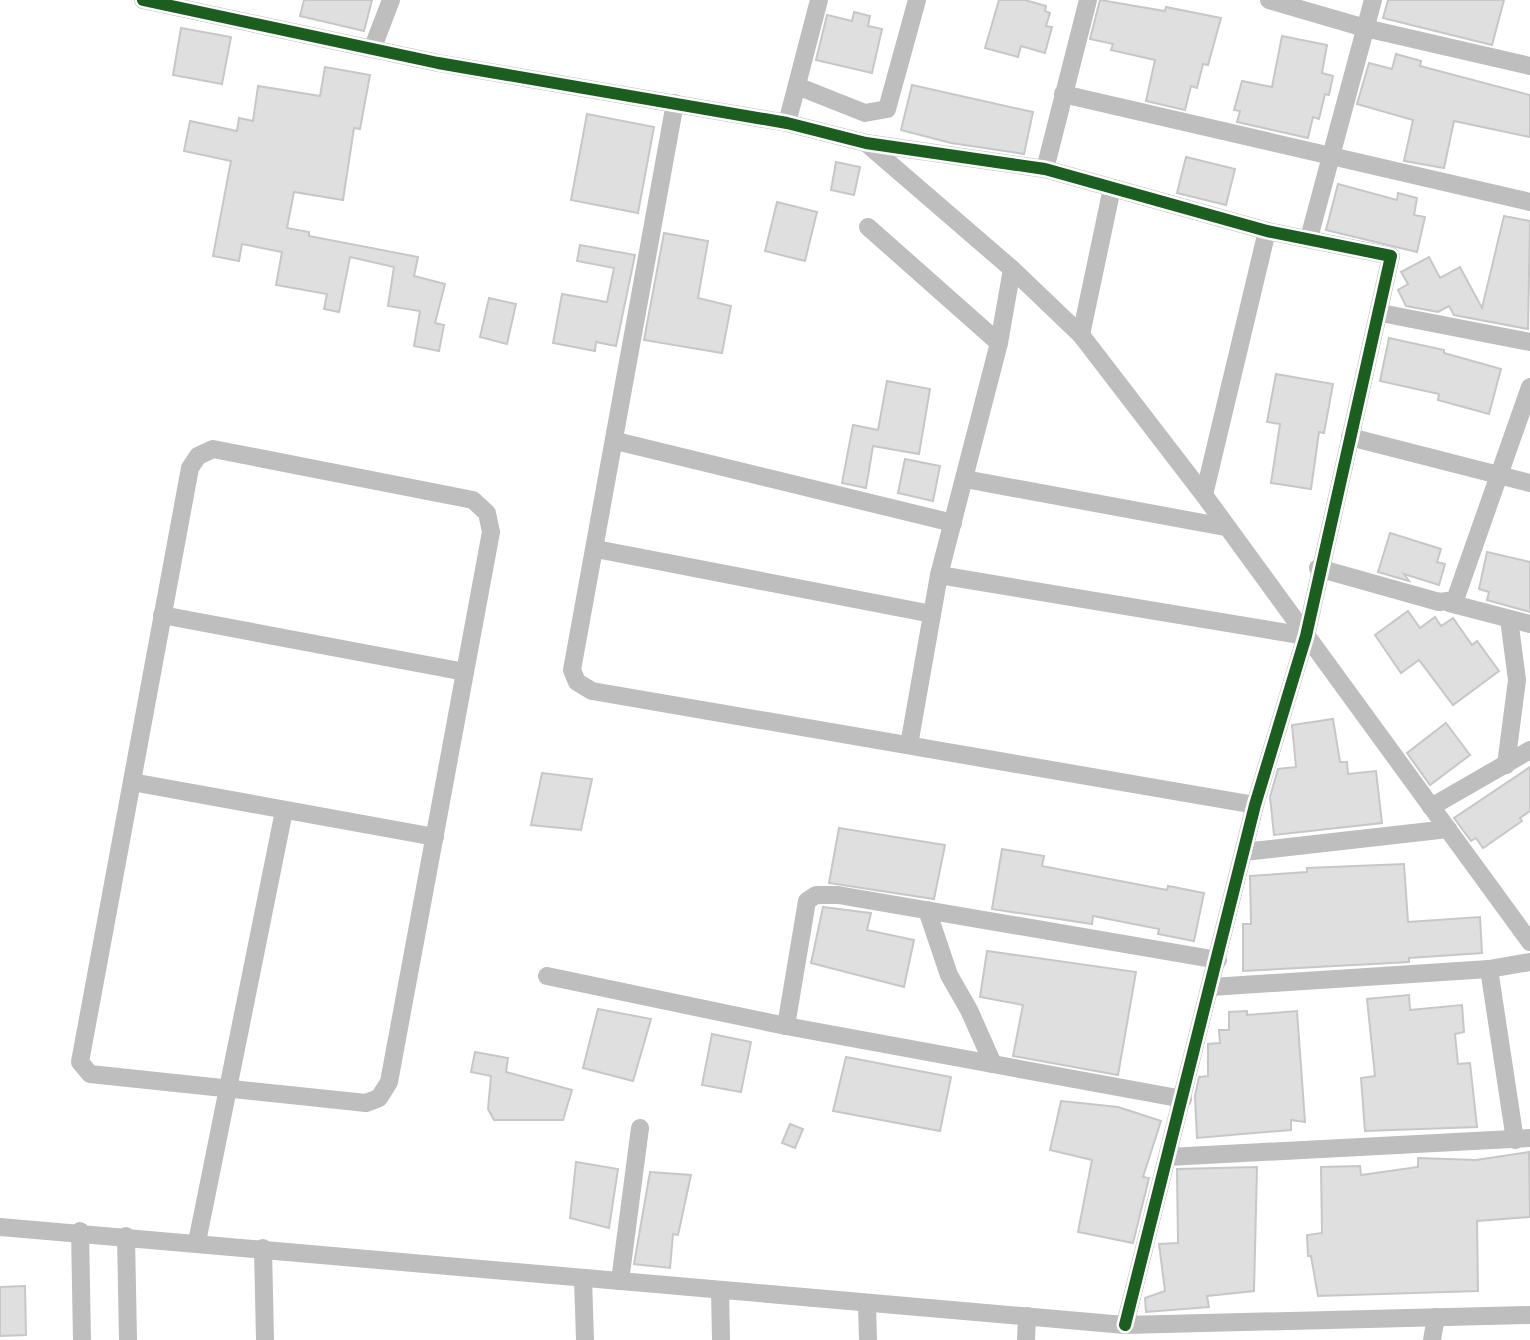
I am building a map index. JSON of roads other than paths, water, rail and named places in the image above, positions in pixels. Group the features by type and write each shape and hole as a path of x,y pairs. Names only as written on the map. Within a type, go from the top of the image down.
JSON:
{"street":[{"path":"143,0 438,63 787,123 866,143 1045,169 1267,231 1391,256 1381,313 1318,568 1306,636 1255,805 1212,987 1125,1325"},
{"path":"373,47 391,0"},
{"path":"787,123 819,0"},
{"path":"797,86 832,103 865,113 887,109 917,0"},
{"path":"1045,169 1088,0"},
{"path":"1269,0 1365,28 1530,66"},
{"path":"1309,238 1373,0"},
{"path":"1063,94 1530,202"},
{"path":"675,103 572,670 577,682 592,691 1255,805"},
{"path":"866,143 1012,269 1081,335 1204,495 1530,942"},
{"path":"1081,335 1112,188"},
{"path":"868,227 999,343"},
{"path":"1204,495 1267,231"},
{"path":"909,745 939,575 999,343 1012,269"},
{"path":"1381,313 1530,342"},
{"path":"1449,603 1460,592 1530,387"},
{"path":"1350,437 1530,483"},
{"path":"616,441 953,523"},
{"path":"213,449 473,500 487,513 491,532 465,672 389,1082 379,1098 366,1103 90,1074 80,1062 190,468 198,456 213,449"},
{"path":"965,479 1225,527"},
{"path":"596,549 932,614"},
{"path":"1318,568 1530,624"},
{"path":"939,575 1306,636"},
{"path":"162,615 465,672"},
{"path":"1506,765 1517,680 1509,619"},
{"path":"1431,807 1530,750"},
{"path":"132,782 435,837"},
{"path":"197,1242 284,811"},
{"path":"1244,852 1448,829"},
{"path":"786,1026 807,901 816,895 838,895 1218,960"},
{"path":"927,910 949,975 969,1010 993,1064"},
{"path":"1212,987 1489,969 1530,962"},
{"path":"1168,1157 1523,1139 1489,969"},
{"path":"547,976 786,1026 1183,1099"},
{"path":"620,1281 640,1128"},
{"path":"0,1227 80,1231 1125,1325 1530,1315"},
{"path":"80,1231 82,1340"},
{"path":"126,1236 128,1340"},
{"path":"263,1248 265,1340"},
{"path":"583,1278 585,1340"},
{"path":"720,1290 721,1340"},
{"path":"867,1304 868,1340"},
{"path":"1026,1340 1027,1316"},
{"path":"1432,1340 1436,1317"},
{"path":"1264,1340 1269,1321"}]}
